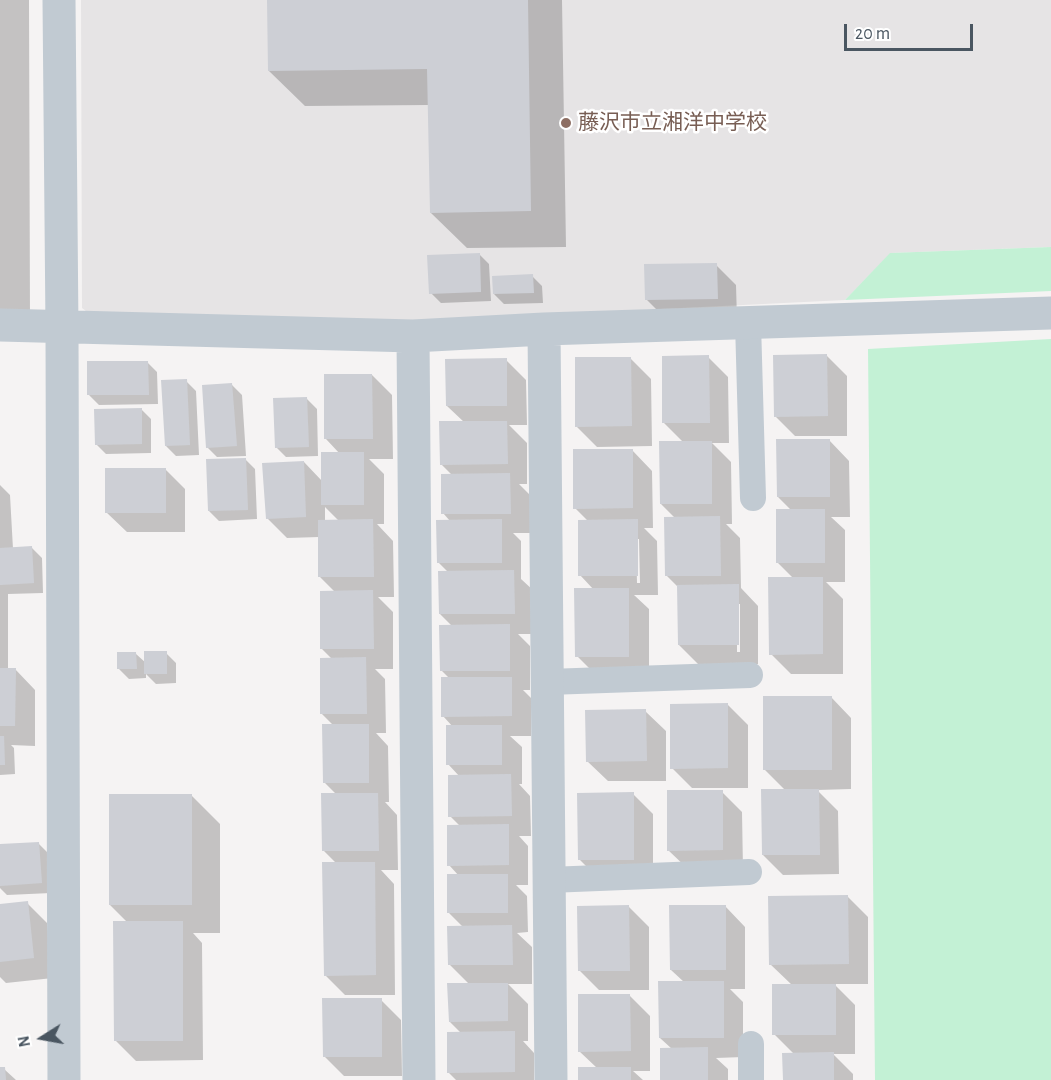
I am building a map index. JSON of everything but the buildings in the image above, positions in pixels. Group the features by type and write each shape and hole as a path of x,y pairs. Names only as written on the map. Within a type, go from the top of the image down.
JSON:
{"street":[{"path":"59,0 64,1080"},
{"path":"0,325 413,336 544,329 1051,313"},
{"path":"544,329 550,1080"},
{"path":"413,336 419,1080"}],"lane":[{"path":"748,323 753,498"},
{"path":"548,681 750,675"},
{"path":"549,880 749,872"},
{"path":"751,1044 751,1080"}],"shaded area":[{"name":"藤沢市立湘洋中学校","path":"81,0 1051,0 1051,247 891,253 845,300 396,322 98,320 82,308"}],"green space":[{"path":"1051,247 1051,291 845,300 890,253"},
{"path":"1051,339 1051,1080 875,1080 868,349"}],"place":[{"name":"藤沢市立湘洋中学校","path":"566,123"}]}
